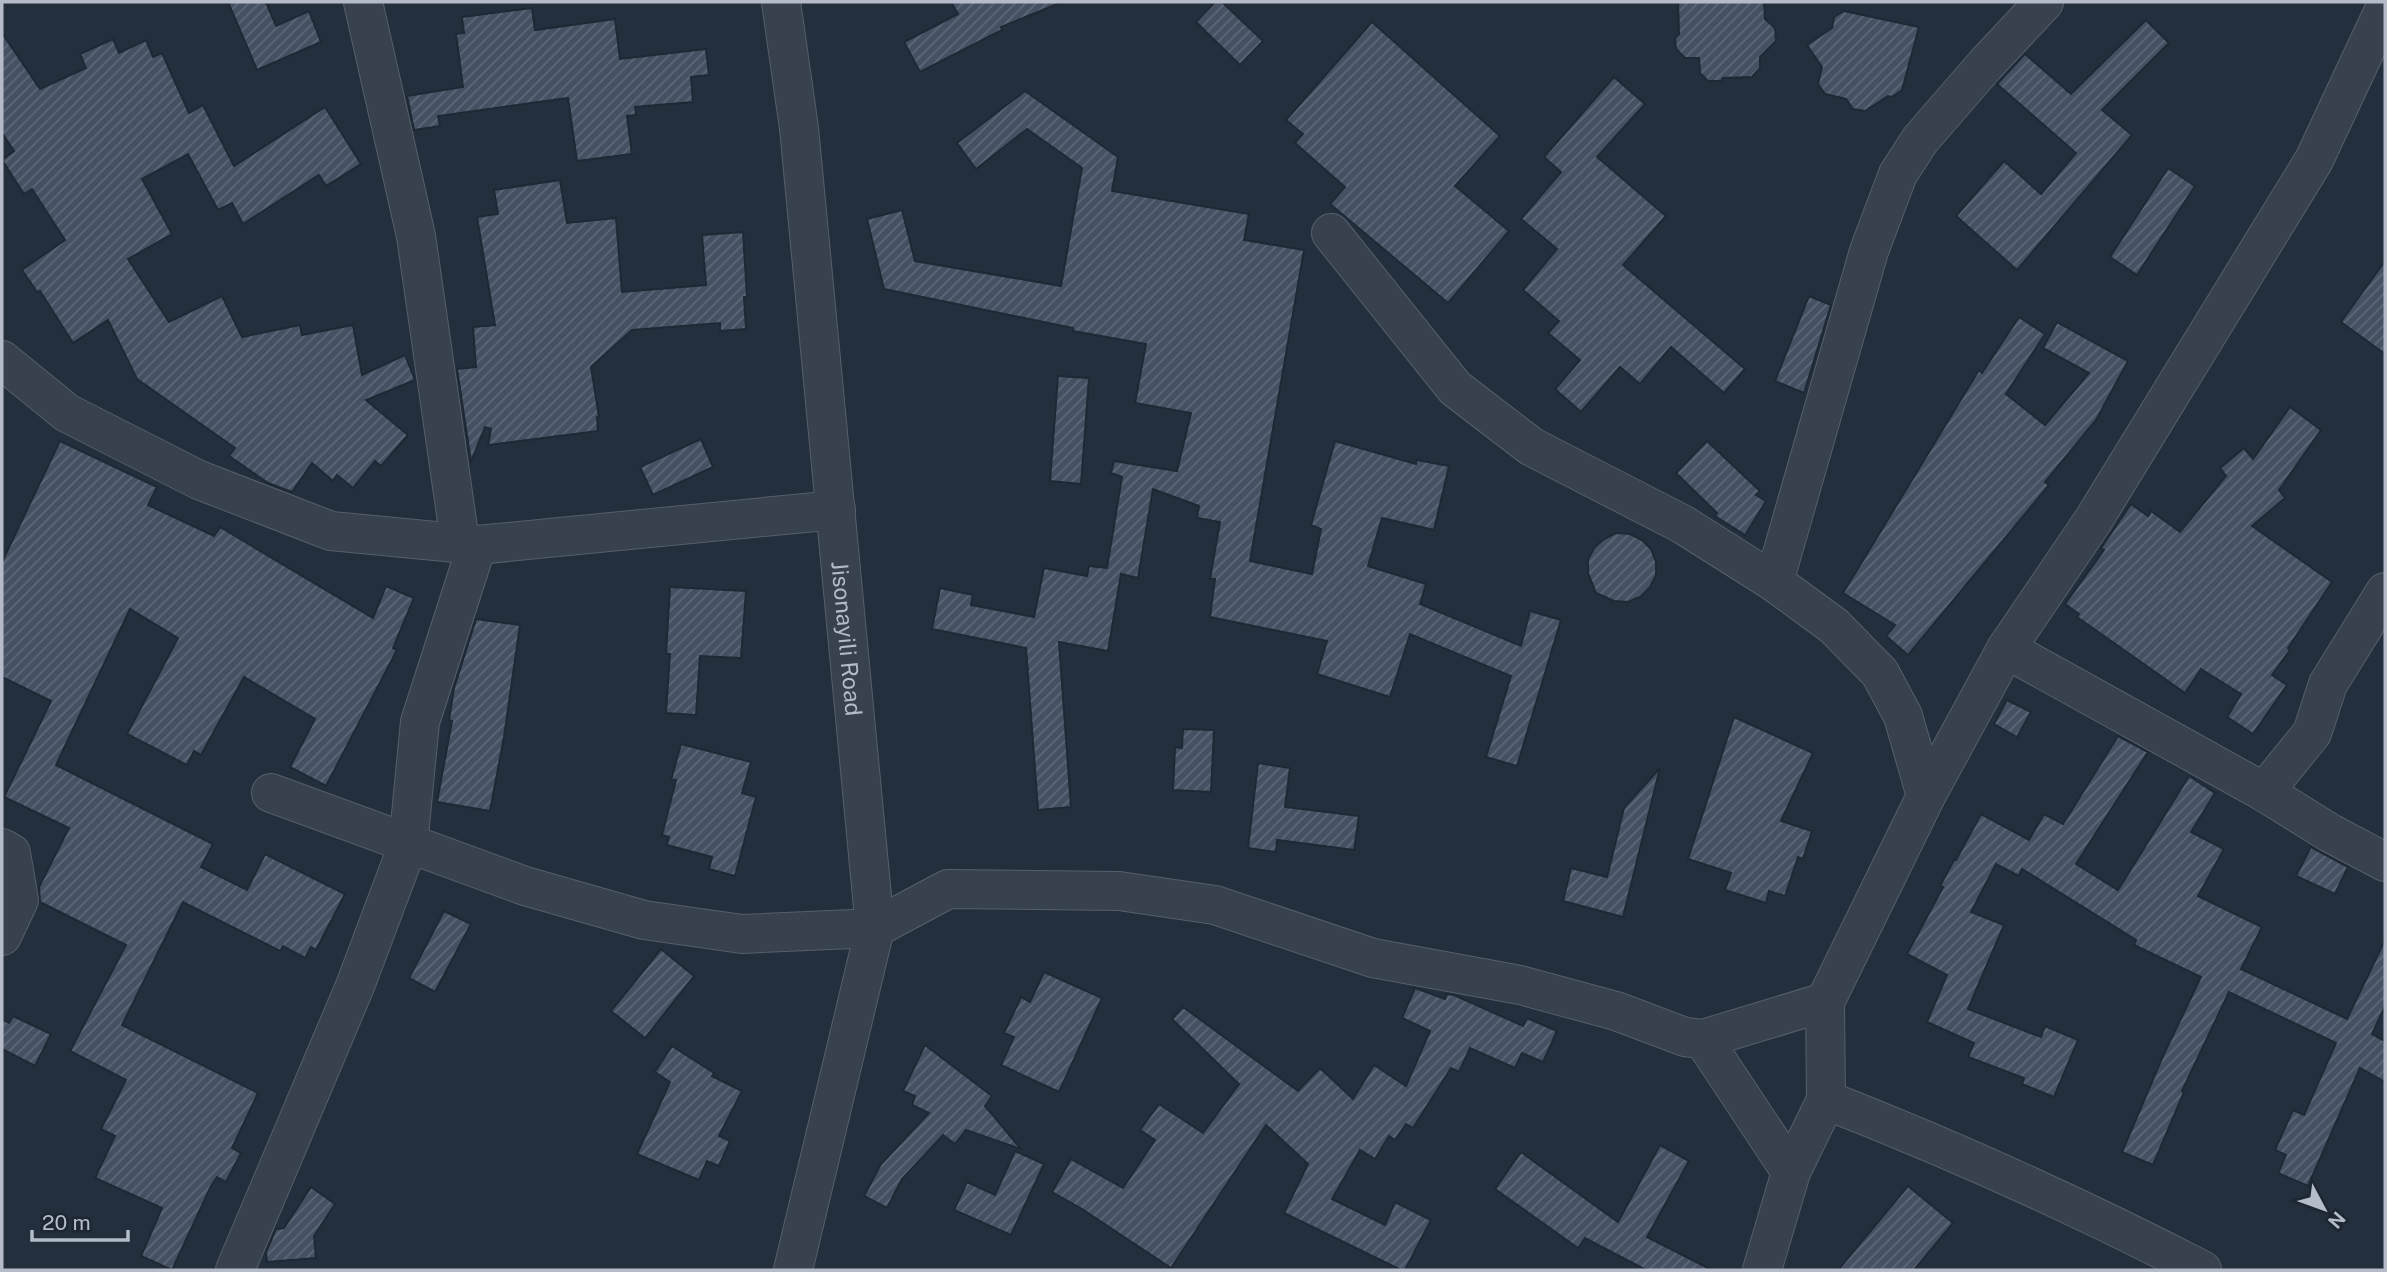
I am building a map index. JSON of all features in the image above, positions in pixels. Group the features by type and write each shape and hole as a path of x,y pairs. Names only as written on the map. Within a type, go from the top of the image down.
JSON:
{"street":[{"path":"235,1270 355,986 408,845 420,722 468,543 416,236 363,2"},
{"name":"Jisonayili Road","path":"781,2 799,128 875,928 793,1270"},
{"path":"1774,582 1868,251 1898,174 1920,140 2044,2"},
{"path":"1762,1270 1791,1172 1826,1100 1825,1002 1926,796 2006,649 2094,519 2314,160 2385,8"},
{"path":"1331,233 1455,388 1532,447 1682,524 1774,582 1834,626 1880,673 1903,716 1926,796"},
{"path":"2,360 67,413 211,485 331,531 468,543 836,510"},
{"path":"2264,792 2312,733 2328,684 2385,592"},
{"path":"2006,649 2264,792 2329,833 2385,862"},
{"path":"271,793 525,886 644,920 742,934 875,928 948,889 1119,891 1215,905 1373,958 1521,985 1616,1011 1685,1037 1703,1040 1825,1002"},
{"path":"2,848 11,853 19,900 2,936"},
{"path":"1703,1040 1791,1172"},
{"path":"1826,1100 1926,1139 2127,1231 2202,1270"}],"building":[{"path":"228,2 266,2 276,26 309,11 321,42 257,70"},
{"path":"951,2 1060,3 1001,27 1002,30 920,72 904,42 958,14"},
{"path":"1215,2 1222,2 1263,41 1240,65 1196,22"},
{"path":"1678,2 1764,2 1765,19 1775,28 1776,41 1760,57 1760,68 1752,77 1708,81 1700,73 1699,58 1685,58 1676,49 1675,38 1679,34"},
{"path":"532,8 535,30 615,19 620,59 706,49 709,75 691,77 693,102 635,107 636,115 627,116 632,154 577,161 568,98 438,116 440,126 414,130 407,96 463,87 456,34 464,33 462,17"},
{"path":"1844,11 1919,27 1902,90 1865,111 1853,109 1846,99 1825,94 1818,84 1822,67 1807,45 1832,28 1834,17"},
{"path":"2146,20 2169,43 2102,110 2132,135 2017,270 1956,216 2004,161 2041,194 2076,153 1997,84 2025,54 2071,94"},
{"path":"1372,22 1500,136 1455,186 1509,231 1448,303 1330,204 1345,187 1295,143 1303,134 1286,120"},
{"path":"2,33 40,89 86,68 80,54 113,39 119,53 146,40 153,57 162,53 189,113 203,105 234,166 325,107 361,164 326,186 319,175 243,224 232,203 218,210 188,154 142,179 172,234 128,259 169,322 222,296 242,337 300,325 302,335 353,325 362,375 405,355 415,380 366,400 408,435 381,466 375,461 353,488 337,475 333,481 312,463 292,492 268,483 229,456 235,448 137,379 108,320 73,343 40,291 37,292 22,270 65,240 32,189 24,194 2,160 14,151 2,133"},
{"path":"1614,77 1645,104 1597,157 1666,216 1623,265 1745,369 1724,393 1671,347 1640,384 1620,367 1581,412 1555,389 1580,360 1548,333 1559,321 1523,290 1557,249 1521,219 1561,172 1544,157"},
{"path":"1025,91 1118,157 1112,191 1249,214 1244,240 1304,250 1250,561 1312,574 1321,529 1311,525 1335,441 1416,464 1417,460 1449,466 1434,530 1382,518 1368,566 1426,584 1420,604 1521,646 1530,611 1561,620 1517,766 1486,757 1511,676 1410,634 1390,697 1317,674 1327,641 1210,617 1215,579 1210,579 1220,522 1197,518 1199,506 1153,489 1138,578 1121,574 1108,651 1059,642 1071,807 1038,810 1026,648 932,629 940,588 973,595 971,605 1034,617 1044,568 1087,576 1089,566 1107,568 1122,477 1111,473 1114,461 1177,471 1191,413 1135,403 1146,344 1073,331 1073,328 884,289 867,219 902,210 915,261 1061,286 1082,168 1027,129 976,169 957,143"},
{"path":"2168,168 2195,186 2137,275 2110,257"},
{"path":"560,180 567,223 616,218 622,292 706,285 702,235 743,232 746,329 720,331 720,323 632,330 591,367 599,417 598,431 488,445 491,429 485,427 471,462 457,369 476,367 473,327 495,325 477,217 498,214 494,190"},
{"path":"2385,261 2385,354 2341,322"},
{"path":"1809,296 1831,305 1804,393 1775,381"},
{"path":"2019,317 2045,334 2006,394 2045,425 2089,373 2043,348 2057,322 2128,361 2096,420 2045,482 2049,485 1908,655 1886,636 1895,625 1843,593 1979,370 1982,373"},
{"path":"1058,376 1089,378 1081,484 1050,481"},
{"path":"2290,407 2321,430 2279,490 2285,498 2252,526 2332,582 2272,675 2287,685 2253,734 2227,717 2241,694 2201,669 2185,693 2077,617 2079,614 2065,604 2104,550 2101,548 2131,504 2148,516 2151,511 2180,532 2226,476 2220,468 2244,448 2253,459"},
{"path":"701,439 713,467 653,495 640,467"},
{"path":"60,441 157,487 148,505 214,536 220,527 373,618 386,586 414,598 393,648 397,650 326,786 290,767 315,719 244,677 201,755 194,751 187,765 127,734 178,638 130,609 56,765 213,844 201,867 247,890 265,854 345,894 316,950 311,947 305,958 283,946 280,951 183,902 122,1025 258,1093 232,1148 241,1153 226,1182 217,1177 211,1186 172,1270 141,1256 162,1208 95,1178 115,1136 101,1129 126,1080 70,1051 126,945 40,902 39,887 69,828 4,797 51,701 2,677 2,562"},
{"path":"1707,441 1760,491 1756,495 1766,501 1745,535 1715,516 1717,513 1676,473"},
{"path":"1616,533 1630,534 1642,540 1651,549 1656,562 1656,575 1650,587 1640,597 1628,602 1614,601 1596,593 1588,573 1588,560 1594,548"},
{"path":"670,587 746,591 741,658 700,656 696,715 666,713 670,654 666,654"},
{"path":"476,619 520,625 490,811 437,802 452,721 449,720 454,688"},
{"path":"2007,700 2031,712 2017,737 1994,724"},
{"path":"1734,717 1813,753 1781,821 1812,831 1803,859 1798,857 1785,896 1769,891 1766,903 1725,890 1731,873 1688,859"},
{"path":"1183,729 1214,730 1211,792 1173,790 1175,747 1182,748"},
{"path":"2118,736 2148,752 2076,864 2118,890 2189,776 2215,793 2191,832 2224,849 2198,896 2262,927 2241,969 2347,1019 2385,940 2385,1006 2372,1034 2385,1041 2385,1082 2360,1068 2308,1186 2278,1173 2286,1155 2275,1150 2293,1110 2304,1115 2336,1043 2229,992 2182,1091 2184,1092 2153,1165 2122,1152 2163,1056 2201,977 2134,945 2136,940 2022,869 2019,876 1996,864 1971,912 2004,925 1968,1009 2041,1037 2045,1026 2078,1040 2054,1097 2022,1084 2024,1078 1968,1057 1974,1043 1927,1022 1947,975 1907,954 1943,887 1940,886 1981,814 2029,840 2044,814 2063,824"},
{"path":"681,744 751,762 742,793 756,797 735,876 709,869 712,857 667,845 669,837 662,835 676,780 671,780"},
{"path":"1258,763 1290,768 1285,807 1359,816 1354,850 1277,840 1276,852 1248,848"},
{"path":"1660,768 1623,917 1563,901 1571,868 1607,877 1624,808"},
{"path":"2311,847 2348,867 2335,894 2296,876"},
{"path":"444,911 471,924 435,992 409,978"},
{"path":"661,949 694,976 645,1038 611,1011"},
{"path":"1044,972 1102,998 1059,1092 1001,1065 1014,1037 1004,1033 1021,997 1030,1002"},
{"path":"1415,988 1445,999 1447,994 1454,995 1523,1026 1527,1018 1557,1031 1543,1062 1522,1053 1515,1068 1470,1048 1459,1072 1451,1068 1413,1128 1406,1124 1395,1140 1389,1136 1375,1159 1360,1150 1332,1199 1385,1225 1395,1202 1431,1220 1405,1270 1284,1213 1308,1164 1266,1125 1171,1268 1052,1192 1071,1159 1123,1188 1155,1140 1140,1130 1159,1104 1203,1133 1239,1084 1172,1019 1183,1007 1298,1091 1320,1068 1353,1099 1374,1065 1406,1086 1430,1031 1402,1018"},
{"path":"13,1016 51,1034 35,1066 2,1049 2,1019 9,1023"},
{"path":"925,1045 992,1096 985,1106 1021,1149 966,1130 955,1144 943,1135 902,1179 887,1208 864,1196 881,1164 929,1113 912,1105 915,1096 903,1091"},
{"path":"672,1046 714,1073 712,1076 742,1091 719,1136 730,1141 719,1166 707,1161 699,1180 637,1154 670,1082 655,1072"},
{"path":"1660,1145 1689,1161 1647,1237 1712,1270 1646,1270 1585,1238 1578,1248 1495,1189 1521,1152 1618,1222"},
{"path":"1015,1151 1044,1164 1011,1235 954,1210 967,1182 995,1195"},
{"path":"1908,1186 1953,1223 1914,1270 1838,1270"},
{"path":"311,1187 335,1204 314,1236 316,1258 267,1262 266,1252 276,1229 284,1228"}]}
